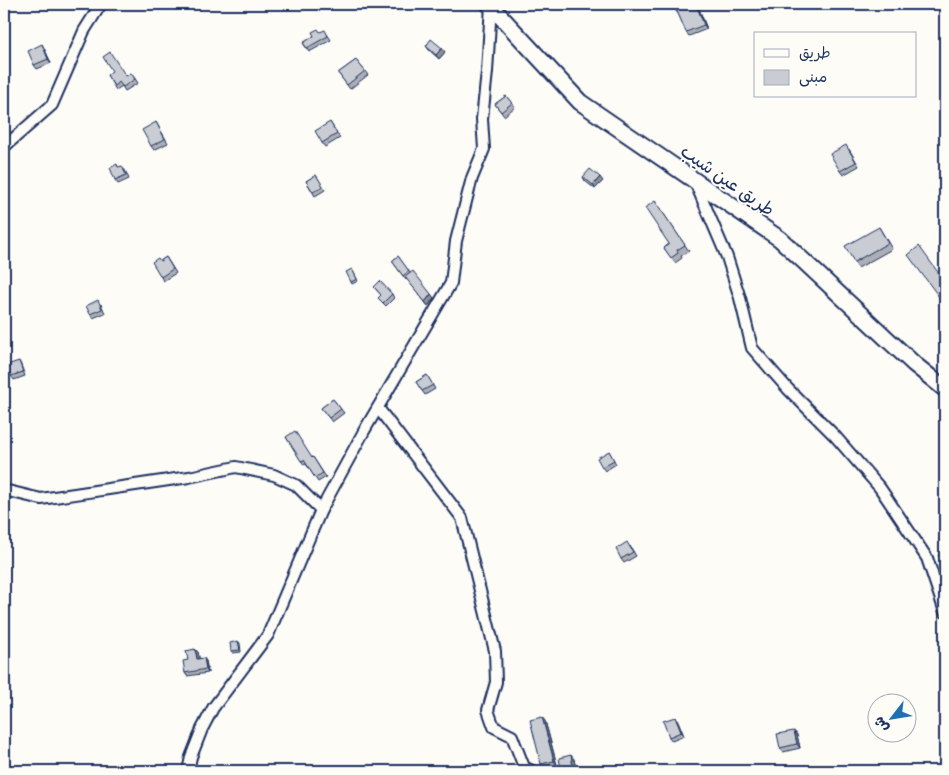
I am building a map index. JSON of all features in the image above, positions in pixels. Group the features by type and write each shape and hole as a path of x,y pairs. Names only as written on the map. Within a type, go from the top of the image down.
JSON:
{"main road":[{"name":"طريق عين شيب","path":"490,5 580,102 780,238 914,364 945,390"}],"street":[{"path":"4,147 52,105 84,31 101,4"},
{"path":"188,771 202,729 213,708 268,635 321,510 450,283 456,241 472,178 484,149 482,118 487,72 490,5"},
{"path":"694,179 727,258 740,298 752,348 788,389 835,436 880,488 927,558 945,612"},
{"path":"378,408 462,518 495,651 496,682 488,710 494,727 512,736 524,767 532,771"},
{"path":"4,490 41,499 189,477 236,467 274,475 296,485 321,510"}],"building":[{"path":"672,4 696,4 704,25 686,32"},
{"path":"318,29 320,32 325,30 328,36 307,48 303,43 314,36 312,32"},
{"path":"431,39 442,48 436,55 426,46"},
{"path":"42,44 48,59 34,65 28,51"},
{"path":"110,52 126,76 131,73 135,79 123,87 119,82 114,86 107,75 112,71 103,57"},
{"path":"356,60 365,71 347,85 338,73"},
{"path":"506,96 512,103 501,112 495,104"},
{"path":"156,122 165,139 151,146 142,130"},
{"path":"330,122 337,134 322,143 315,131"},
{"path":"846,145 856,162 840,171 830,154"},
{"path":"117,164 118,167 122,166 126,175 115,180 110,168"},
{"path":"590,169 600,177 593,185 583,177"},
{"path":"316,175 323,186 313,192 306,181"},
{"path":"655,201 685,245 677,250 678,253 671,258 664,248 669,244 645,208"},
{"path":"879,227 888,243 854,262 845,246"},
{"path":"919,246 945,282 945,305 908,255"},
{"path":"398,256 409,271 403,276 392,261"},
{"path":"166,257 173,269 161,277 152,262 158,258 160,261"},
{"path":"352,269 357,279 351,282 346,272"},
{"path":"413,271 431,294 425,302 405,277"},
{"path":"380,281 392,294 383,303 378,298 381,295 374,287"},
{"path":"98,300 102,309 90,314 86,306"},
{"path":"19,361 23,372 11,376 7,365"},
{"path":"427,375 433,385 422,391 416,382"},
{"path":"333,399 341,409 329,418 321,408"},
{"path":"295,431 323,473 315,478 304,460 301,461 286,437"},
{"path":"609,451 614,460 602,467 597,458"},
{"path":"945,535 945,550 939,539"},
{"path":"627,542 633,552 621,559 616,549"},
{"path":"945,551 945,561 943,563 938,555"},
{"path":"238,641 240,650 231,651 230,643"},
{"path":"195,649 197,659 204,658 206,669 185,673 183,661 188,660 186,651"},
{"path":"542,717 554,761 541,764 530,720"},
{"path":"675,717 681,732 669,737 663,721"},
{"path":"794,731 797,744 780,748 777,734"},
{"path":"571,755 573,767 561,769 559,758"}]}
